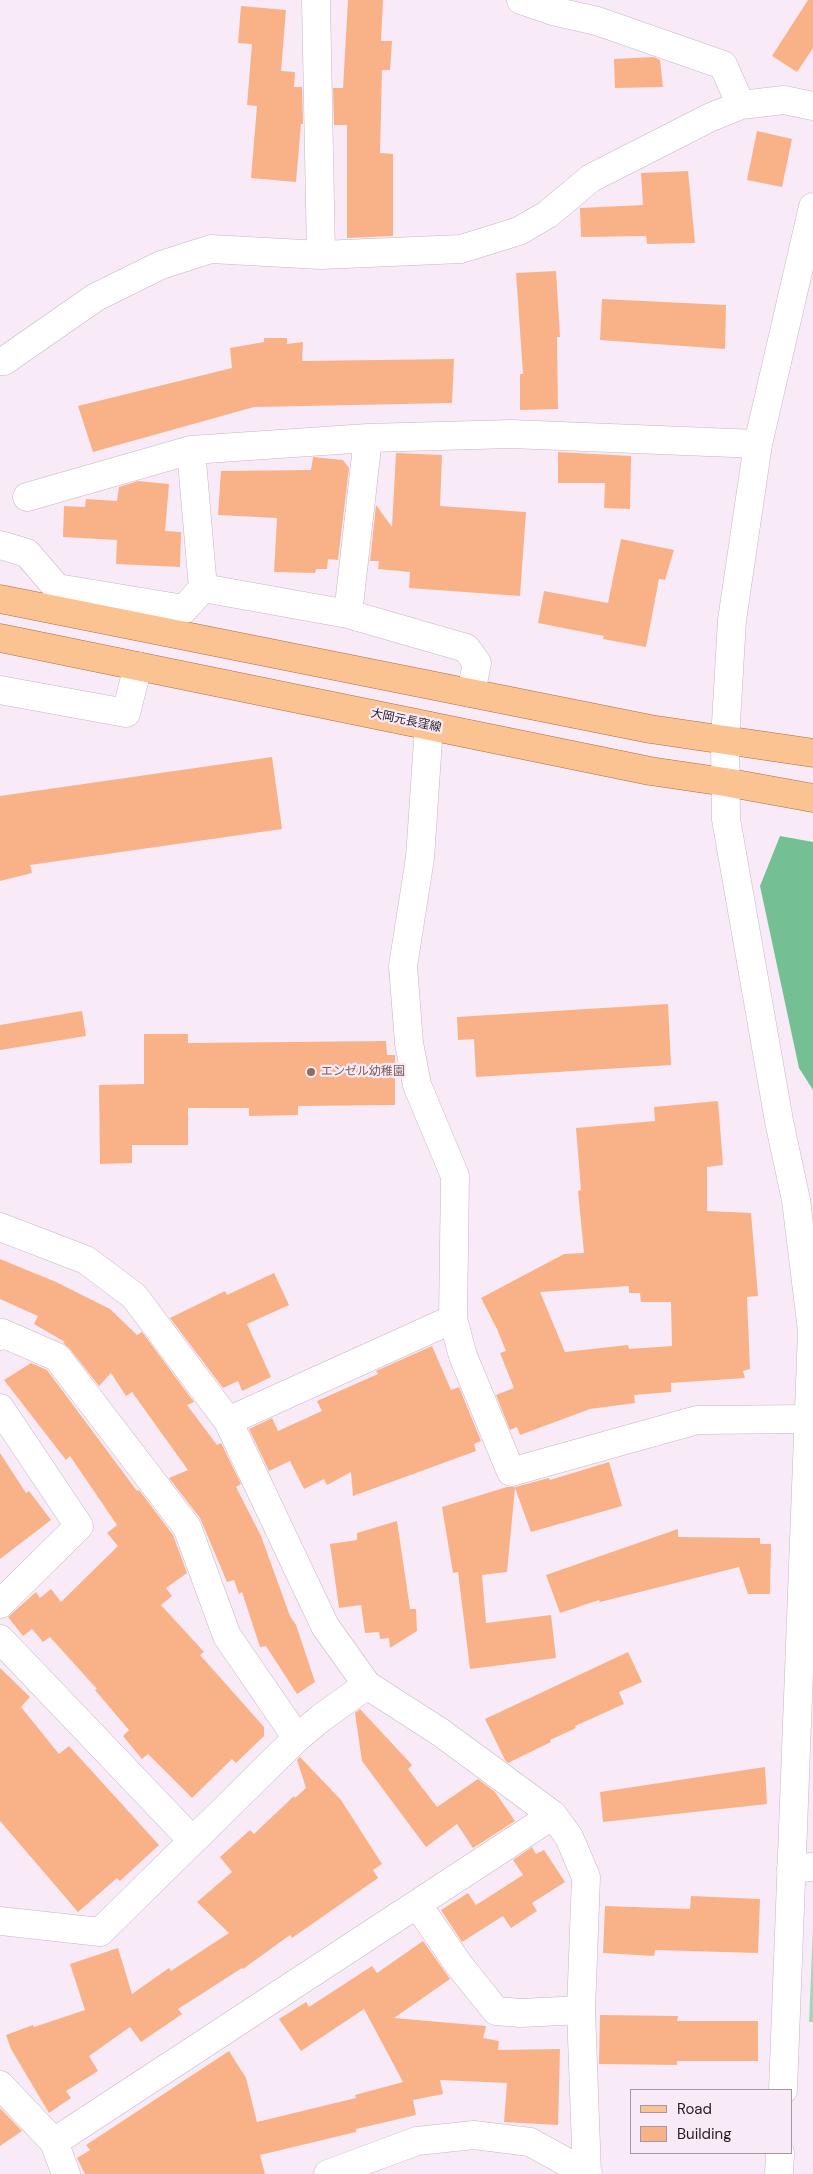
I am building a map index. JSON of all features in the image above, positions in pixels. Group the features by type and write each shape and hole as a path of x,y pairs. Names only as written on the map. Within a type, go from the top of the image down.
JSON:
{"main road":[{"path":"0,599 650,729 813,753"},
{"name":"大岡元長窪線","path":"0,638 650,771 813,798"}],"street":[{"path":"316,0 321,255"},
{"path":"521,0 597,21 723,65 741,105"},
{"path":"0,361 4,361 96,297 161,265 211,250 321,255 461,249 519,231 548,214 590,178 710,118 741,105 784,100 813,106"},
{"path":"783,2089 802,1868 812,1331 796,1200 778,1121 726,819 725,740 732,620 758,444 813,207"},
{"path":"26,497 192,450 368,438 511,434 758,444"},
{"path":"348,614 368,438"},
{"path":"0,545 27,553 58,588 184,609 203,588 192,450"},
{"path":"203,588 348,614 466,648 477,663 471,693"},
{"path":"0,690 126,713 138,666"},
{"path":"429,726 420,858 402,966 409,1044 417,1085 455,1176 453,1319 463,1356 511,1472 696,1420 809,1419"},
{"path":"0,1227 86,1260 134,1296 228,1421 325,1626 367,1685 440,1732 553,1815 569,1836 586,1877 582,2010 587,2174"},
{"path":"228,1421 453,1319"},
{"path":"0,1336 2,1333 57,1357 187,1527 227,1636 297,1738"},
{"path":"0,1408 79,1526 0,1604"},
{"path":"0,1639 192,1840"},
{"path":"0,1921 100,1932 297,1738 367,1685"},
{"path":"54,2142 553,1815"},
{"path":"417,1904 459,1966 496,2011 521,2013 582,2010"},
{"path":"0,2085 54,2142 66,2174"},
{"path":"328,2174 417,2141 474,2135 530,2142 587,2174"},
{"path":"780,2154 780,2174"}],"green space":[{"path":"780,836 813,842 813,1090 799,1068 760,886"},
{"path":"813,1928 813,2022 809,2022"}],"building":[{"path":"348,0 383,0 381,41 392,41 390,70 382,70 380,153 393,154 393,236 347,238 347,125 334,125 333,88 343,88"},
{"path":"808,0 813,0 813,48 797,72 772,56"},
{"path":"241,6 286,10 281,71 295,72 294,87 302,87 303,124 301,124 296,182 251,178 257,106 247,105 252,44 238,43"},
{"path":"654,57 660,60 663,87 615,88 614,59"},
{"path":"757,131 792,139 782,187 747,180"},
{"path":"688,171 695,243 647,244 646,236 581,237 580,208 643,205 641,173"},
{"path":"556,271 560,337 557,337 558,409 520,410 520,374 523,374 516,273"},
{"path":"602,299 726,305 725,349 600,340"},
{"path":"264,338 287,338 287,344 303,342 302,361 454,359 452,403 254,407 93,452 78,406 232,368 230,348 264,342"},
{"path":"558,452 631,456 630,509 604,508 605,483 558,483"},
{"path":"396,453 442,455 440,506 526,512 520,596 409,588 410,572 378,569 379,561 370,561 376,505 392,527"},
{"path":"313,457 343,460 349,468 338,560 328,559 327,569 316,569 315,573 274,572 277,518 218,515 221,471 311,470"},
{"path":"138,481 169,484 165,531 181,532 180,567 116,564 117,540 63,537 64,506 85,507 86,499 117,501 119,487"},
{"path":"621,539 674,550 665,580 659,579 646,647 603,639 604,636 538,623 544,591 608,603"},
{"path":"272,757 282,829 30,865 32,873 0,881 0,796"},
{"path":"668,1004 671,1065 476,1077 474,1039 458,1040 457,1017"},
{"path":"82,1011 86,1036 0,1050 0,1025"},
{"path":"144,1034 188,1034 188,1043 386,1041 387,1055 395,1055 395,1105 298,1106 298,1115 249,1116 249,1108 188,1108 188,1145 132,1145 132,1163 100,1164 99,1085 144,1084"},
{"path":"718,1101 723,1165 707,1167 707,1211 751,1213 758,1296 747,1297 750,1369 743,1371 745,1378 671,1383 671,1392 634,1395 635,1403 590,1409 520,1435 517,1427 510,1430 496,1395 514,1388 500,1353 506,1351 481,1298 564,1254 584,1253 578,1191 581,1190 576,1128 655,1121 654,1107","holes":["629,1286 629,1293 640,1293 641,1302 671,1302 672,1346 629,1349 628,1345 565,1352 540,1292"]},
{"path":"0,1259 56,1282 110,1309 137,1335 142,1332 194,1402 187,1405 217,1445 221,1443 241,1484 236,1487 261,1536 290,1616 296,1625 315,1682 297,1694 266,1646 260,1647 242,1592 239,1594 234,1580 227,1582 200,1518 169,1478 188,1470 132,1392 126,1396 111,1373 99,1386 63,1343 65,1342 34,1324 38,1316 0,1299"},
{"path":"274,1273 289,1305 247,1324 271,1377 242,1391 238,1381 223,1388 170,1318 225,1291 227,1295"},
{"path":"432,1346 451,1390 459,1387 481,1441 474,1444 476,1451 353,1496 351,1472 327,1485 324,1479 304,1489 290,1461 269,1471 249,1429 272,1418 278,1431 322,1411 317,1401 378,1374 376,1371"},
{"path":"31,1363 47,1370 137,1491 139,1490 173,1535 187,1573 166,1588 172,1596 161,1605 204,1652 200,1655 264,1727 264,1736 236,1763 232,1759 192,1798 148,1754 142,1759 123,1736 129,1730 95,1690 97,1689 50,1637 43,1642 32,1629 23,1636 8,1617 36,1592 40,1598 51,1589 61,1602 118,1546 107,1533 117,1525 70,1456 66,1460 4,1380"},
{"path":"0,1453 26,1493 29,1491 51,1520 0,1559"},
{"path":"609,1462 622,1506 531,1532 515,1488 507,1572 482,1575 486,1623 551,1615 556,1658 470,1669 458,1572 453,1573 442,1507 507,1487 515,1487 549,1478 550,1480"},
{"path":"397,1521 410,1609 416,1609 417,1631 390,1648 389,1638 380,1639 379,1632 365,1633 361,1605 339,1608 330,1544 357,1540 357,1533"},
{"path":"678,1529 678,1537 760,1538 760,1544 771,1544 770,1594 748,1594 739,1567 600,1602 599,1600 560,1613 546,1575"},
{"path":"628,1652 642,1682 619,1692 624,1704 575,1726 576,1728 550,1740 551,1742 508,1763 505,1760 485,1719"},
{"path":"0,1668 30,1697 21,1707 59,1754 69,1746 159,1845 120,1881 117,1878 78,1912 0,1821"},
{"path":"360,1709 412,1765 408,1769 437,1807 478,1779 495,1792 515,1821 473,1848 457,1824 426,1847 362,1761 355,1713"},
{"path":"300,1757 341,1800 382,1864 373,1870 378,1878 292,1938 290,1935 243,1969 178,2009 182,2014 141,2042 130,2027 89,2056 98,2071 66,2091 71,2098 49,2113 11,2049 6,2035 85,2010 70,1964 118,1948 132,1994 169,1968 171,1971 229,1933 197,1902 232,1872 220,1857 250,1830 254,1834 294,1796 295,1798 306,1788 297,1760"},
{"path":"765,1767 767,1804 603,1822 600,1792"},
{"path":"532,1847 536,1854 544,1850 565,1882 532,1903 537,1911 511,1928 503,1916 462,1942 441,1910 468,1893 476,1905 523,1875 513,1860"},
{"path":"691,1896 760,1899 758,1953 655,1950 654,1956 603,1953 605,1906 690,1909"},
{"path":"423,1941 450,1979 394,2018 486,2026 483,2038 499,2041 498,2050 560,2049 558,2125 504,2122 507,2083 440,2080 443,2094 413,2100 416,2115 356,2129 356,2132 260,2155 265,2174 85,2174 77,2158 90,2150 86,2145 229,2051 246,2078 257,2122 356,2098 355,2095 403,2082 364,2009 301,2051 279,2019 306,2002 309,2007 372,1966 377,1973"},
{"path":"600,2015 678,2016 677,2021 758,2021 758,2061 677,2061 677,2065 599,2064"},
{"path":"0,2108 22,2131 0,2146"}],"place":[{"name":"エンゼル幼稚園","path":"311,1072"}]}
